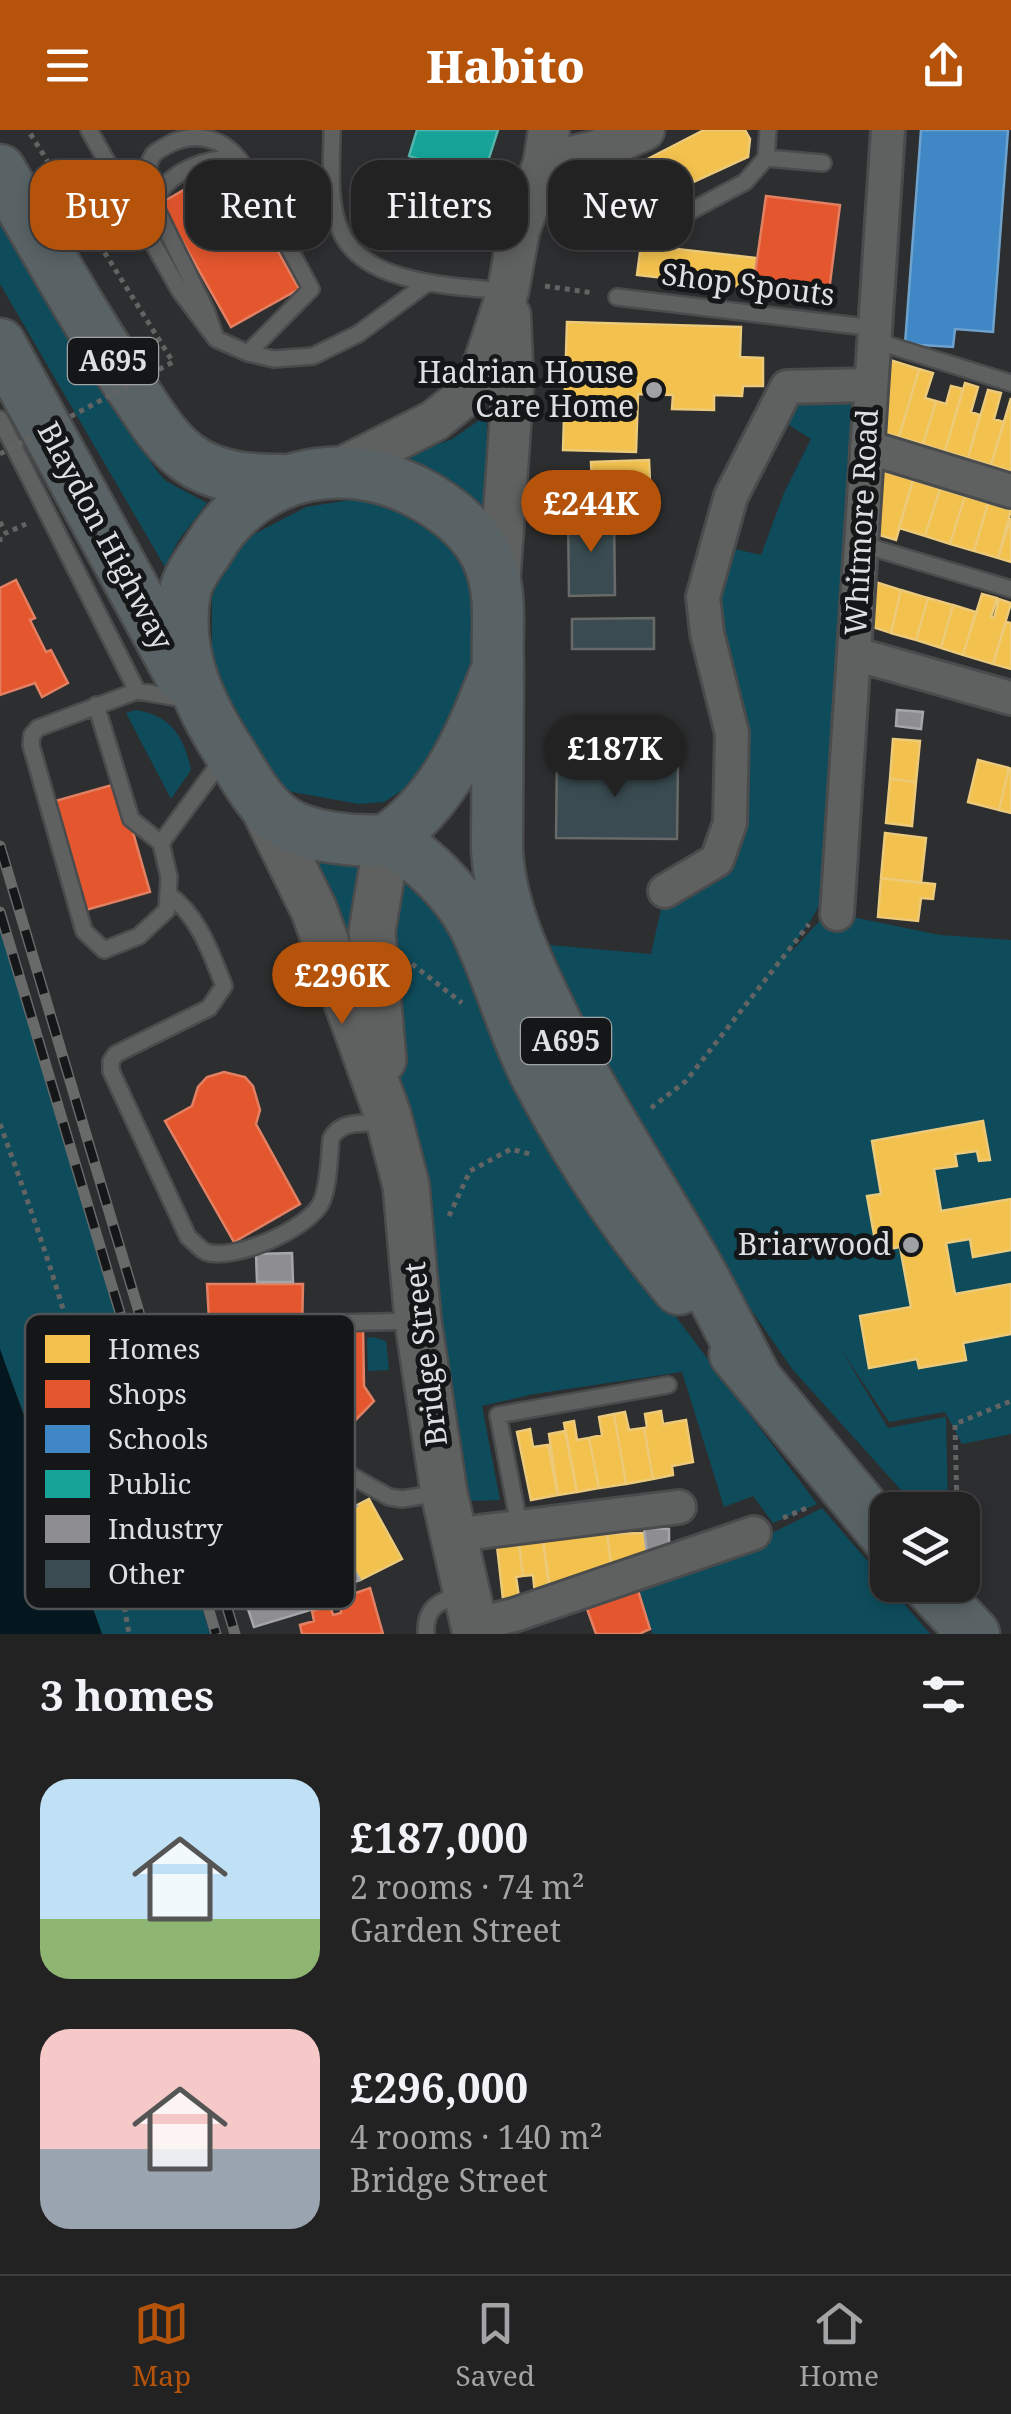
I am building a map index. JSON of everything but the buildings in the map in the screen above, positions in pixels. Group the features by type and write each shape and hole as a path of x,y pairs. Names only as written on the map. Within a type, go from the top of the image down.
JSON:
{"main road":[{"name":"A695","path":"0,170 116,367 166,437 187,457 210,470 246,480 283,480"},
{"name":"Blaydon Highway","path":"0,344 212,726"},
{"path":"333,472 392,478 442,507 470,531 483,549 499,595 498,667 472,734 443,783 414,819 388,839 346,838 281,820 260,798 212,726 193,687 185,644 185,590 228,522 283,480 333,472"},
{"name":"A695","path":"498,667 498,874 523,953 572,1055 696,1266 756,1379"},
{"name":"Bridge Street","path":"260,798 314,910 389,1120 406,1185 418,1321 449,1514 472,1617"},
{"name":"A695","path":"388,839 438,876 474,924 505,1008 534,1071 586,1162 640,1240 870,1516"},
{"name":"Bridge Street","path":"388,839 372,932 389,1120"},
{"path":"944,1602 974,1634"}],"street":[{"path":"499,595 519,230 547,146 597,151 644,130"},
{"name":"Whitmore Road","path":"838,903 888,130"},
{"path":"333,472 434,421 464,397 480,376 518,287"},
{"path":"665,890 717,860 730,823 732,733 707,633 704,597 731,496 787,387 870,385"},
{"path":"867,447 1011,491"},
{"path":"855,654 1011,698"},
{"path":"449,1514 519,1524 679,1507"},
{"path":"472,1617 544,1620 754,1532"}],"lane":[{"path":"90,130 180,291 216,340 274,359 314,356 358,334 426,284"},
{"path":"332,130 332,187 339,228 360,257 426,284 518,287"},
{"path":"693,210 744,182 766,158 768,130"},
{"path":"152,160 153,155 184,137 204,136 220,141 239,160"},
{"path":"766,158 823,163"},
{"path":"165,226 206,310 216,340"},
{"path":"248,353 311,289 290,250"},
{"name":"Shop Spouts","path":"616,297 873,334 1011,383"},
{"path":"0,419 137,691 212,726 161,843 169,877 167,910 139,936 104,950 84,932 30,745 38,728 137,691"},
{"path":"860,544 1011,589"},
{"path":"96,705 131,819 161,843"},
{"path":"170,895 186,906 224,986 209,1008 116,1054 111,1062 188,1237 207,1252 236,1252 305,1222 322,1204 330,1140 335,1131 342,1126 389,1120"},
{"path":"355,1322 418,1321"},
{"path":"519,1524 498,1415 668,1385"},
{"path":"355,1479 389,1498 449,1514"},
{"path":"426,1634 426,1618 438,1602 472,1617"}],"path":[{"path":"0,454 173,362 28,130"},
{"path":"518,287 616,297"},
{"path":"0,522 2,538"},
{"path":"642,1114 686,1082 799,936 838,903"},
{"path":"0,1124 64,1314"},
{"path":"444,1226 470,1172 512,1150 544,1157"},
{"path":"957,1492 955,1424 1011,1401"},
{"path":"754,1532 817,1504"},
{"path":"125,1609 130,1634"}],"shaded area":[{"path":"0,205 156,470 166,481 207,503 178,541 165,567 0,284"},
{"path":"870,385 824,893 789,954 828,912 940,935 1011,940 1011,1434 962,1444 945,1412 889,1422 840,1348 888,1428 946,1417 948,1492 903,1492 793,1370 729,1278 589,1037 550,945 651,954 665,891 730,823 707,633 718,545 761,555 784,493 811,439 773,415 787,387"},
{"path":"487,415 486,513 407,456 452,439"},
{"path":"356,499 388,499 465,553 474,583 475,663 453,719 420,779 384,802 359,804 287,791 259,771 216,689 212,653 212,598 220,575 245,539 306,507"},
{"path":"136,710 167,723 185,748 191,770 171,799 126,713"},
{"path":"387,837 439,864 664,1301 817,1504 773,1523 753,1496 724,1507 682,1372 534,1394 482,1406 500,1500 446,1502 372,932"},
{"path":"299,851 367,864 355,963"},
{"path":"0,928 115,1314 25,1314 25,1417 0,1351"},
{"path":"367,1338 386,1341 389,1370 368,1371"},
{"path":"0,1349 25,1419 25,1609 93,1609 102,1634 0,1634"},
{"path":"822,1508 870,1564 870,1602 903,1602 930,1634 653,1634 636,1591 746,1546"},
{"path":"94,1609 203,1609 210,1634 102,1634"}],"railway":[{"path":"0,846 140,1314"},
{"path":"0,912 120,1314"},
{"path":"209,1609 216,1634"},
{"path":"228,1609 235,1634"}],"place":[{"name":"Hadrian House Care Home","path":"654,390"},
{"name":"Briarwood","path":"911,1245"}]}
